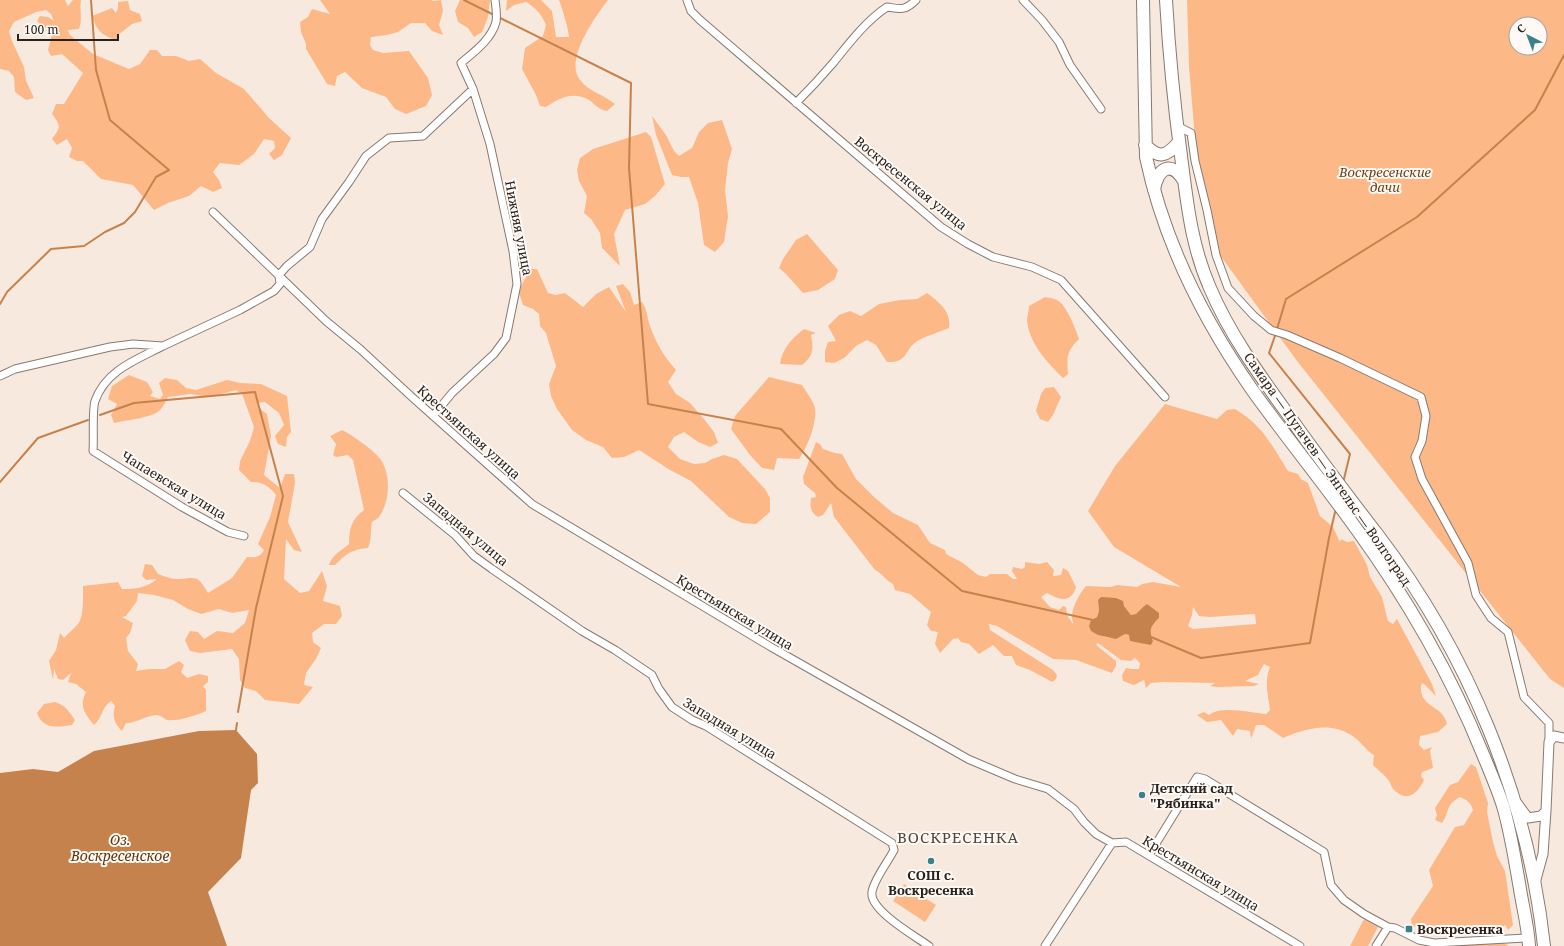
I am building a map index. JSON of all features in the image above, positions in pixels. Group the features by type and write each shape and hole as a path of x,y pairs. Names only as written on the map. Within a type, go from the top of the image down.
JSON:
{"main road":[{"name":"Самара — Пугачев — Энгельс — Волгоград","path":"1143,0 1146,157 1154,190 1172,243 1193,291 1206,316 1253,391 1356,528 1390,578 1436,652 1449,676 1472,727 1503,806 1529,942"},
{"name":"Самара — Пугачев — Энгельс — Волгоград","path":"1166,0 1179,142 1192,235 1199,260 1219,310 1266,384 1398,564 1429,611 1455,657 1485,719 1515,799 1527,847 1544,946"},
{"path":"1145,145 1152,152 1159,154 1167,153 1179,142"},
{"path":"1154,190 1159,174 1163,170 1169,168 1175,170 1184,181"}],"street":[{"name":"Нижняя улица","path":"434,416 452,393 494,354 506,338 517,284 513,251 490,144 473,89 461,63 484,43 492,33 496,21 495,0"},
{"name":"Воскресенская улица","path":"687,0 691,11 796,103 942,227 961,240 993,257 1032,267 1061,280 1165,397"},
{"path":"796,103 820,78 857,34 878,13 887,6 903,9 916,0"},
{"path":"1023,0 1042,20 1059,42 1070,65 1101,109"},
{"path":"0,376 15,368 110,348 133,344 163,346 240,310 274,291 280,284 279,275 286,266 310,246 322,219 350,182 366,156 389,138 423,136 473,89"},
{"path":"1177,126 1191,133 1195,161 1216,255 1228,288 1254,316 1271,330 1340,358 1421,397 1426,416 1422,441 1416,457 1422,479 1468,563 1476,595 1491,618 1508,632 1524,697 1549,723 1543,854 1534,885"},
{"name":"Крестьянская улица","path":"213,212 326,321 360,349 532,504 771,647 968,759 1015,779 1048,789 1074,809 1096,834 1112,843 1126,842 1300,946"},
{"name":"Чапаевская улица","path":"163,346 115,371 106,381 95,402 93,451 182,507 228,532 244,536"},
{"name":"Западная улица","path":"403,493 454,535 474,556 582,631 615,650 652,675 659,689 672,707 680,713 706,726 892,843 894,850 875,882 872,893 874,902 881,912 929,946"},
{"path":"1549,742 1554,736 1564,738"},
{"path":"1149,855 1197,777 1205,779 1324,852 1331,885 1344,900 1364,914 1388,927 1395,928 1419,940 1434,943 1529,942"},
{"path":"1515,799 1528,818 1541,816 1546,811"},
{"path":"1045,946 1112,843"},
{"path":"1376,946 1388,927"}],"green space":[{"path":"0,0 65,0 68,6 73,0 81,0 81,22 79,29 68,30 70,35 93,54 129,69 140,64 150,50 157,50 162,56 176,56 189,61 200,59 216,73 244,89 269,118 291,138 282,155 274,160 269,154 275,148 274,141 264,139 254,154 239,165 220,163 213,172 219,180 222,188 213,192 201,186 189,196 168,203 154,210 133,185 101,179 83,161 77,161 69,157 72,148 67,139 57,145 52,139 59,126 52,114 56,104 64,104 83,73 62,54 51,56 48,50 53,31 42,26 37,21 40,16 48,17 54,21 51,14 46,10 36,12 14,22 9,31 24,67 26,81 34,98 26,100 15,92 14,77 9,71 0,69"},
{"path":"320,0 441,0 443,11 439,25 443,35 432,31 425,23 411,23 398,32 371,37 370,45 373,50 383,53 409,51 428,78 432,95 426,106 406,114 395,109 386,97 362,88 345,72 337,76 335,86 327,84 306,49 300,22 308,17 312,9 330,14"},
{"path":"460,0 490,0 488,17 482,32 474,37 468,28 458,22 455,11"},
{"path":"507,0 541,0 552,11 556,37 569,37 559,0 608,0 589,28 578,50 576,72 580,80 588,88 615,104 607,111 597,107 591,101 580,96 569,96 555,101 546,107 540,106 536,95 522,69 525,48 543,36 546,25 538,12 526,2 514,5 506,11"},
{"name":"Воскресенские дачи","path":"1187,0 1564,0 1564,688 1550,679 1297,361 1217,251 1199,187 1189,67"},
{"path":"128,1 130,10 140,14 142,21 132,24 118,35 119,41 101,33 92,16 112,8 116,13 118,2"},
{"path":"652,116 666,135 674,151 679,156 692,148 699,132 708,123 722,120 732,149 728,163 725,190 728,216 724,242 715,252 704,245 698,203 689,177 672,175 656,135"},
{"path":"646,132 651,137 665,184 655,196 645,204 625,210 614,234 620,266 602,248 600,233 591,219 584,213 587,196 579,181 577,170 580,158 593,149"},
{"path":"807,234 838,270 835,279 818,290 803,293 779,268 783,259 796,240"},
{"path":"531,269 537,269 548,293 556,295 565,293 583,307 596,294 609,287 626,312 616,286 623,284 630,292 634,305 642,302 658,344 676,370 668,382 676,394 690,403 704,419 714,432 718,443 710,447 698,442 684,432 674,437 668,447 680,459 694,464 705,463 724,455 737,459 765,489 770,498 770,512 756,524 742,523 729,517 691,481 670,470 639,450 624,457 612,458 603,447 586,440 572,430 557,409 551,396 549,384 556,366 546,333 540,326 539,314 533,309 523,305 519,293 523,282"},
{"path":"927,293 947,312 949,317 949,328 919,340 910,347 903,358 894,362 887,362 876,345 867,340 856,346 844,358 834,363 825,362 825,351 828,342 836,341 828,326 839,315 850,311 861,316 879,304 900,300 917,299"},
{"path":"1045,297 1052,298 1062,304 1070,317 1079,339 1072,347 1068,355 1068,374 1063,378 1051,366 1035,345 1027,321 1029,306"},
{"path":"804,329 816,333 811,335 812,352 808,359 802,365 780,364 783,353 788,344"},
{"path":"129,375 147,382 153,392 150,396 160,399 163,395 159,383 165,378 177,380 186,388 196,390 227,380 240,383 261,384 287,396 291,432 287,437 286,447 278,444 275,436 284,425 279,413 265,402 257,403 259,408 267,414 271,436 264,475 280,488 285,474 294,474 295,483 288,522 302,552 294,550 286,539 284,579 300,593 309,591 322,571 327,586 323,601 340,606 342,616 336,624 324,624 312,633 313,642 321,648 316,659 306,673 304,685 313,687 299,704 265,700 256,691 245,688 240,680 239,659 232,649 200,653 190,651 185,640 190,631 198,632 204,639 217,631 233,633 245,623 249,610 232,613 219,609 201,614 188,609 173,600 138,593 137,601 126,616 122,617 133,623 130,633 126,638 128,651 138,664 136,671 165,669 179,661 184,665 181,672 187,678 199,674 208,676 208,682 203,686 206,690 206,711 176,720 167,720 156,715 126,723 122,731 114,720 115,706 111,701 105,707 94,725 85,713 83,705 86,692 76,684 68,682 71,673 63,680 58,679 54,669 53,680 49,661 56,650 60,633 64,638 80,621 83,606 83,586 118,582 122,589 145,586 157,579 146,580 142,576 145,564 152,565 158,574 170,578 196,578 208,593 232,578 247,557 257,556 264,550 258,544 270,517 276,495 265,485 259,482 251,482 239,470 240,461 250,441 254,427 242,394 236,390 209,397 190,394 168,397 160,410 156,413 145,417 114,423 111,415 117,404 108,399 112,386"},
{"path":"769,377 802,385 815,406 815,415 811,435 799,459 777,458 774,470 762,468 750,455 731,429 735,416"},
{"path":"1054,387 1061,397 1053,415 1048,422 1040,419 1036,411 1041,394 1045,388"},
{"path":"1165,404 1217,419 1227,410 1235,409 1245,415 1260,429 1288,471 1298,474 1301,479 1308,483 1320,516 1333,527 1340,542 1341,539 1347,542 1354,541 1367,565 1370,577 1382,597 1388,621 1393,624 1397,619 1432,684 1436,696 1423,683 1421,685 1422,695 1428,703 1442,714 1447,724 1438,732 1420,736 1419,745 1424,750 1432,747 1430,751 1433,768 1422,772 1421,776 1424,780 1416,792 1409,796 1405,796 1395,791 1390,782 1373,765 1374,755 1354,737 1343,731 1325,727 1308,729 1283,738 1264,725 1256,725 1251,739 1250,731 1237,729 1233,736 1221,720 1207,722 1197,715 1204,712 1209,715 1221,710 1237,710 1266,714 1270,710 1267,678 1270,667 1264,664 1258,675 1245,681 1259,684 1254,686 1217,687 1210,686 1215,683 1163,682 1151,683 1146,688 1144,680 1134,685 1123,681 1122,675 1126,668 1139,669 1140,663 1135,658 1131,661 1121,660 1098,643 1096,645 1116,661 1116,666 1112,673 1076,660 1053,659 997,626 989,624 990,630 1053,670 1057,675 1056,679 1052,682 1030,670 1016,665 1012,656 1004,656 993,645 979,654 969,644 961,642 958,638 953,639 940,653 935,644 938,632 931,631 927,625 931,612 910,594 895,590 893,584 875,570 834,517 831,503 823,515 818,517 813,513 811,509 811,498 816,497 815,493 804,484 803,477 816,442 820,444 823,449 842,454 856,479 874,497 893,513 918,525 930,543 945,550 946,554 963,563 978,575 986,577 990,574 1007,574 1013,579 1017,579 1012,571 1013,567 1022,569 1025,567 1025,562 1039,564 1047,562 1054,570 1053,576 1061,575 1063,568 1068,571 1076,587 1071,596 1060,599 1047,593 1041,597 1050,607 1059,610 1063,606 1066,607 1067,615 1073,624 1072,616 1074,607 1086,586 1111,587 1117,585 1137,587 1142,584 1153,582 1181,587 1114,547 1088,511 1115,466","holes":["1098,600 1124,606 1131,615 1136,615 1142,608 1159,618 1151,629 1153,641 1125,634 1112,638 1091,631 1091,620 1097,617 1099,611","1193,607 1199,616 1210,617 1255,614 1256,624 1193,629 1188,626"]},
{"path":"342,430 363,443 378,456 384,466 388,481 388,488 383,511 378,518 372,522 368,548 353,551 335,565 329,565 330,561 349,544 352,524 364,510 353,460 348,455 336,457 333,455 336,444 330,436"},
{"path":"55,702 64,707 75,720 72,725 56,727 47,725 40,718 37,713 44,704"},
{"path":"1471,764 1476,767 1488,803 1487,812 1493,842 1497,856 1505,871 1513,925 1508,930 1505,925 1496,932 1480,927 1474,930 1443,930 1433,932 1412,926 1411,919 1433,886 1429,870 1455,827 1464,825 1473,810 1471,805 1465,799 1460,797 1452,803 1442,823 1435,820 1437,815 1435,808 1450,785 1458,782"},
{"path":"904,884 936,905 925,922 893,901"},
{"path":"1364,919 1378,927 1368,946 1350,946"},
{"path":"1494,942 1504,943 1509,946 1450,946"}],"water":[{"path":"1101,597 1116,598 1123,601 1124,606 1131,615 1136,614 1147,604 1159,613 1159,618 1151,629 1153,641 1151,645 1130,641 1129,635 1125,634 1116,639 1098,635 1091,631 1089,626 1091,620 1097,617 1099,611 1098,600"},
{"name":"Оз. Воскресенское","path":"236,730 257,754 258,783 251,790 241,858 208,892 227,946 0,946 0,773 33,769 58,772 94,751 199,731"}],"waterway":[{"path":"0,304 7,292 51,249 84,246 105,232 124,223 135,212 156,177 169,170 110,120 96,70 91,0"},
{"path":"464,0 494,15"},
{"path":"498,17 631,83 629,168 648,404 781,429 837,488 962,591 1093,620"},
{"path":"1277,329 1286,299 1417,217 1535,110 1564,55"},
{"path":"1276,333 1269,353 1350,454 1343,483"},
{"path":"100,415 134,403 255,392 283,496 256,608 238,712"},
{"path":"0,482 38,438 88,420"},
{"path":"1151,637 1201,658 1310,643 1329,538 1336,508"},
{"path":"236,730 237,723"}],"place":[{"name":"Детский сад \"Рябинка\"","path":"1142,795"},
{"name":"СОШ с. Воскресенка","path":"931,861"},
{"name":"Воскресенка","path":"1409,929"}],"district":[{"name":"ВОСКРЕСЕНКА","path":"958,838"}]}
